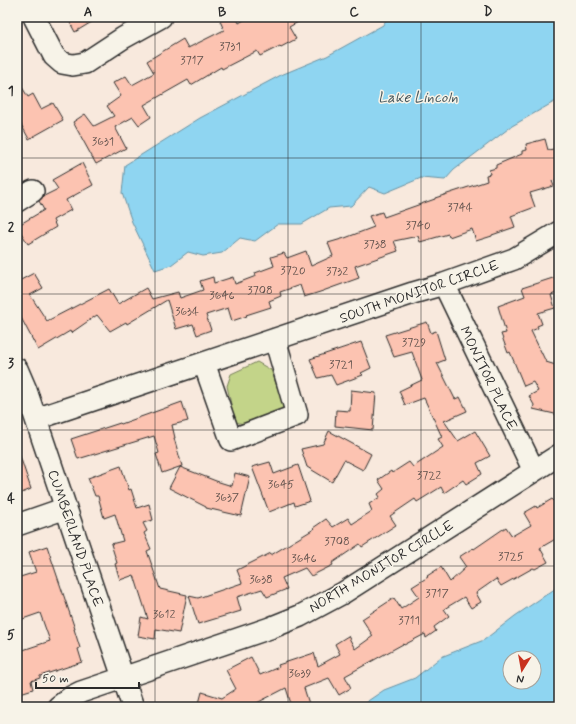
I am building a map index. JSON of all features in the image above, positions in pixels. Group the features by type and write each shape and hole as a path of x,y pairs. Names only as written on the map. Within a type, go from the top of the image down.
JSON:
{"street":[{"path":"34,17 54,56 62,63 73,66 85,63 123,38 161,17"},
{"name":"SOUTH MONITOR CIRCLE","path":"36,419 444,284 514,259 559,232"},
{"name":"MONITOR PLACE","path":"444,284 534,471"},
{"path":"204,363 231,440 297,415 275,339"},
{"name":"CUMBERLAND PLACE","path":"17,369 36,419 133,707"},
{"name":"NORTH MONITOR CIRCLE","path":"58,707 71,697 81,692 270,628 300,616 343,593 559,455"},
{"path":"17,525 66,508"}],"green space":[{"path":"257,362 271,370 284,406 283,412 244,424 235,422 227,386 231,374"}],"water":[{"name":"Lake Lincoln","path":"388,17 559,17 559,101 554,102 512,126 454,170 445,180 421,178 385,193 369,187 351,206 329,208 302,224 278,224 255,241 240,238 222,253 203,256 188,252 171,265 155,270 132,222 122,193 125,165 200,118 281,75 327,56 383,25"},
{"path":"559,586 559,707 359,707 384,690 415,678 441,657 484,640 515,616"}],"building":[{"path":"67,17 100,17 75,32"},
{"path":"227,17 236,17 239,23 249,17 307,17 289,27 296,39 260,56 257,51 222,69 221,67 191,85 188,80 144,105 151,117 139,125 133,117 115,127 126,148 96,164 73,122 85,114 94,126 114,116 107,106 121,96 113,83 126,76 132,85 154,73 147,61 183,39 188,48 224,30 220,21"},
{"path":"17,79 28,97 33,94 41,109 53,103 63,120 29,139 17,117"},
{"path":"545,139 548,150 559,148 559,179 552,181 554,186 530,193 535,207 511,216 515,227 476,241 472,229 449,237 448,234 420,242 418,236 394,241 398,251 355,266 359,278 304,297 300,285 280,292 281,296 269,301 271,307 232,321 228,308 206,315 211,330 197,335 193,324 176,329 167,300 127,324 126,322 110,331 97,315 71,333 70,331 38,350 17,310 17,282 34,273 43,288 30,295 47,321 109,289 118,304 146,288 152,299 178,292 180,298 203,290 200,281 213,277 214,283 233,277 235,284 256,276 255,273 274,266 271,257 284,253 287,258 306,251 311,266 333,256 328,243 374,227 369,216 382,212 384,217 487,181 486,175 490,174 489,170 496,168 496,165 522,154 522,151 527,150 526,144"},
{"path":"82,163 93,185 66,200 71,210 53,220 56,227 28,244 17,226 44,210 39,201 44,196 58,189 52,180"},
{"path":"559,276 559,292 551,295 555,308 538,313 542,324 537,326 538,328 531,331 546,362 559,366 559,415 533,409 534,405 529,396 538,391 533,382 524,386 510,352 508,353 501,334 506,333 498,306 525,296 522,288"},
{"path":"427,322 431,333 436,331 445,360 437,363 455,399 460,397 467,411 444,421 458,441 475,431 490,456 477,463 482,474 466,484 463,480 444,493 441,487 417,502 415,499 390,516 396,525 362,547 360,544 332,563 333,565 311,576 305,568 282,578 287,589 267,597 262,589 237,597 241,611 198,624 189,596 198,598 242,583 237,570 271,553 271,555 314,529 313,528 326,519 333,527 348,518 352,524 372,511 369,504 380,497 378,494 384,489 378,480 391,471 392,473 409,462 413,467 443,447 438,439 442,437 424,398 405,405 399,391 422,380 412,352 394,357 385,335"},
{"path":"361,342 371,368 361,373 363,375 336,385 331,375 318,378 310,359"},
{"path":"351,390 376,393 373,430 335,426 336,410 350,411"},
{"path":"182,402 188,421 172,425 182,466 162,473 156,454 159,453 154,436 78,459 71,439 120,423 121,424"},
{"path":"329,431 371,454 363,470 344,460 332,482 307,467 301,449 323,444"},
{"path":"17,453 19,453 31,489 17,495"},
{"path":"270,462 274,474 298,465 310,501 295,506 294,502 269,512 252,467"},
{"path":"121,466 137,508 149,504 153,520 143,523 147,531 144,533 151,549 147,551 160,589 187,595 179,633 156,629 155,639 138,636 141,617 148,619 134,575 120,580 115,564 117,563 111,544 123,541 115,514 104,518 98,496 95,496 88,478"},
{"path":"180,467 232,486 235,473 250,477 241,516 206,508 169,488"},
{"path":"552,499 559,506 559,537 540,548 548,562 535,569 533,568 501,586 496,579 476,593 481,602 471,608 464,597 444,609 449,616 434,627 436,631 426,638 425,634 404,645 403,644 345,676 351,688 339,695 329,678 304,688 310,707 292,707 286,688 249,707 198,707 202,692 222,698 236,689 226,670 251,657 260,675 279,667 278,665 314,653 318,666 340,654 335,644 348,636 355,649 373,636 362,619 394,598 401,609 419,597 412,587 441,567 450,582 466,567 459,557 473,548 474,549 506,527 512,536 531,525 524,513 536,506 537,508"},
{"path":"47,546 75,629 80,648 78,649 82,662 40,676 40,678 31,681 33,689 17,694 17,652 50,641 40,613 17,621 17,578 36,572 29,552"}]}
